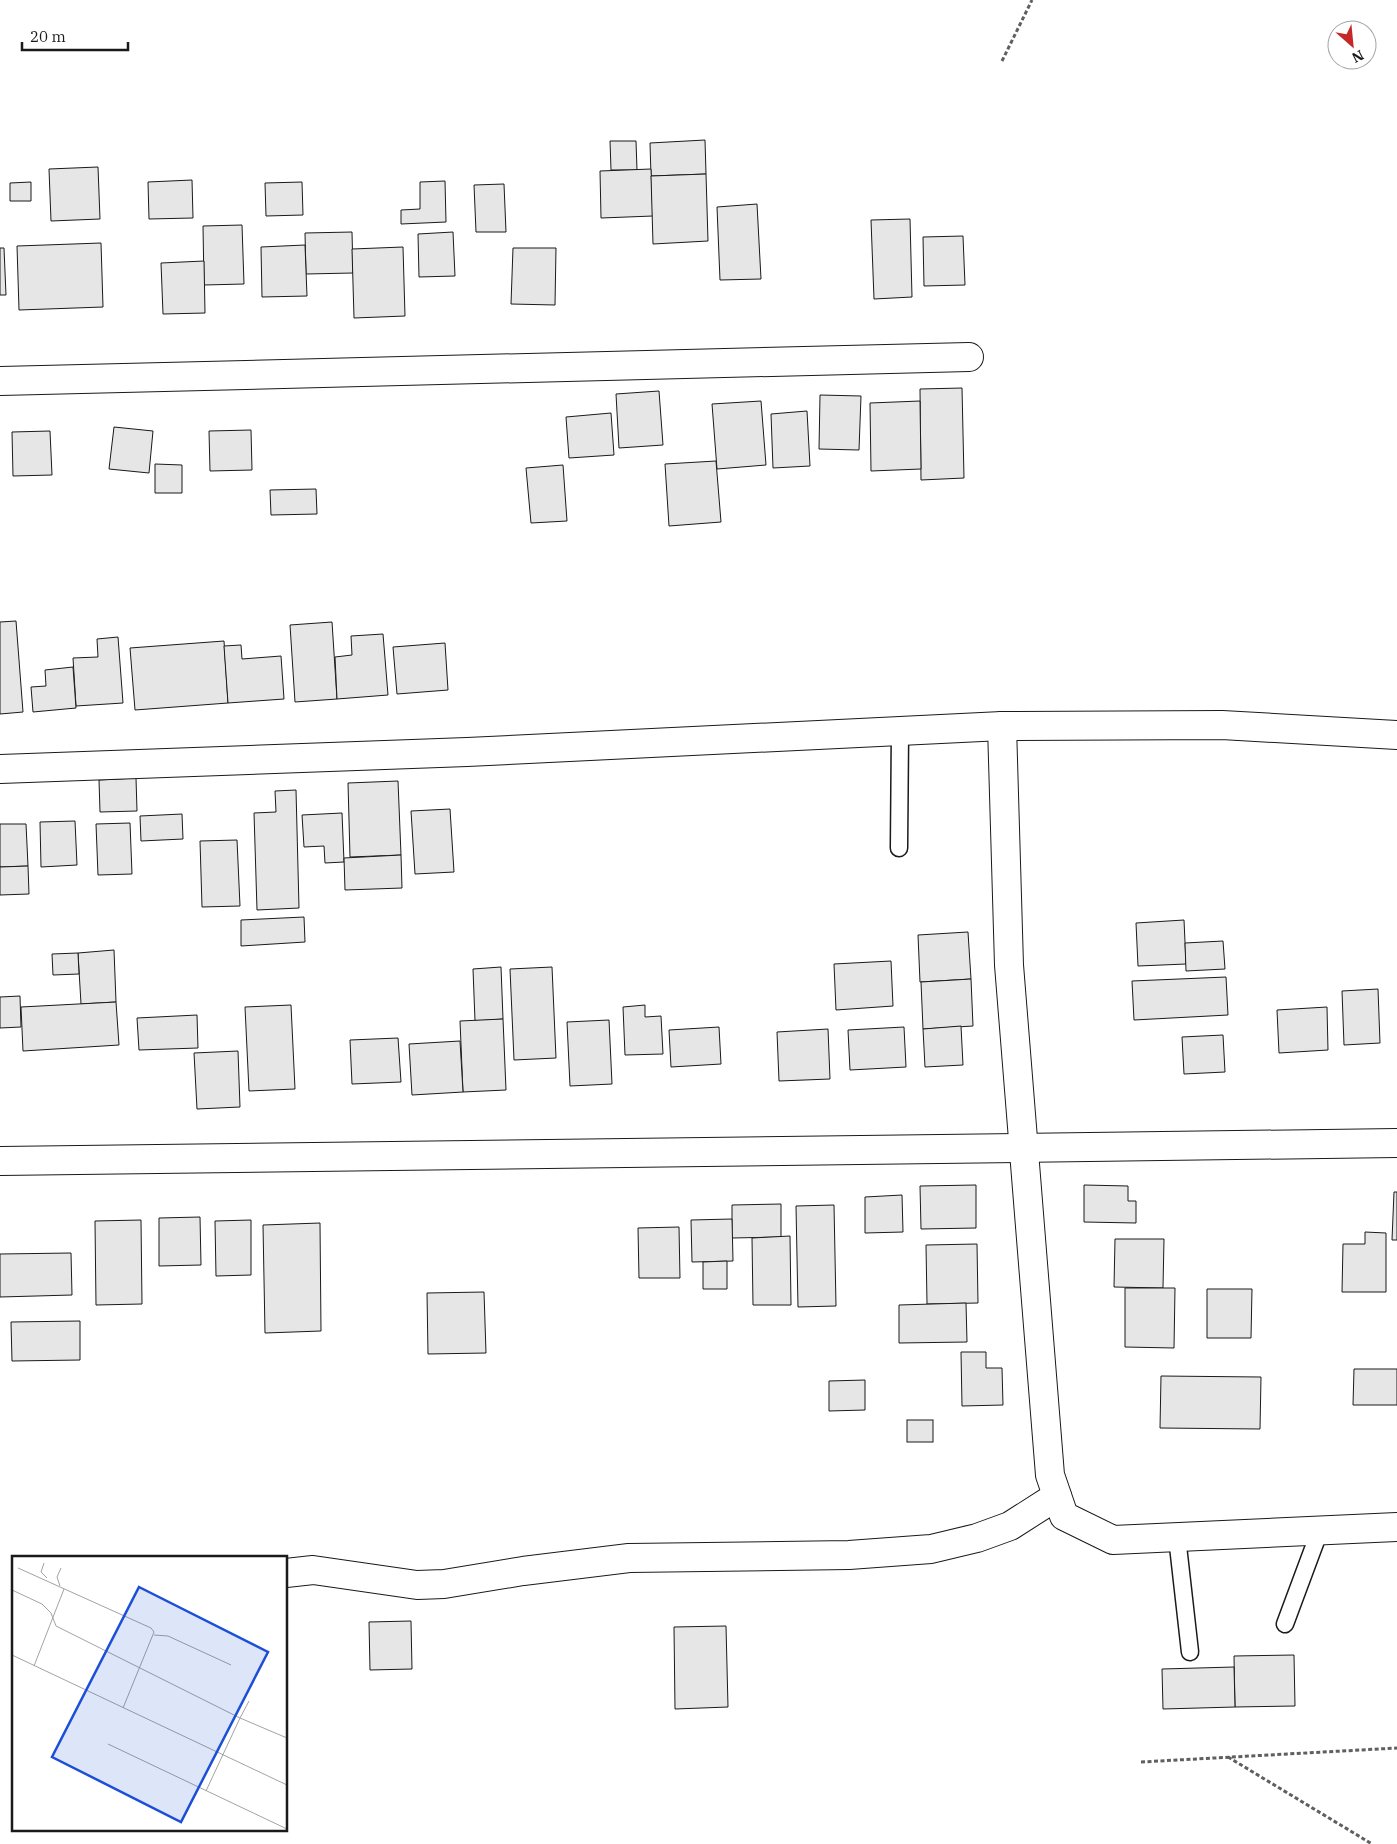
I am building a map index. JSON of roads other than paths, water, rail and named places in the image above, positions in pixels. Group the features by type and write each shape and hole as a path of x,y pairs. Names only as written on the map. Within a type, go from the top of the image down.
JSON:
{"street":[{"path":"0,381 969,358"},
{"path":"0,769 467,752 1002,726 1222,725 1397,735"},
{"path":"1002,726 1009,965 1050,1475 1064,1516 1113,1540 1397,1527"},
{"path":"0,1161 1397,1143"},
{"path":"288,1573 313,1570 417,1585 444,1584 523,1571 629,1558 849,1555 931,1549 977,1538 1010,1526 1057,1496"}],"lane":[{"path":"899,848 900,731"},
{"path":"1285,1624 1320,1530"},
{"path":"1177,1537 1190,1652"}]}
